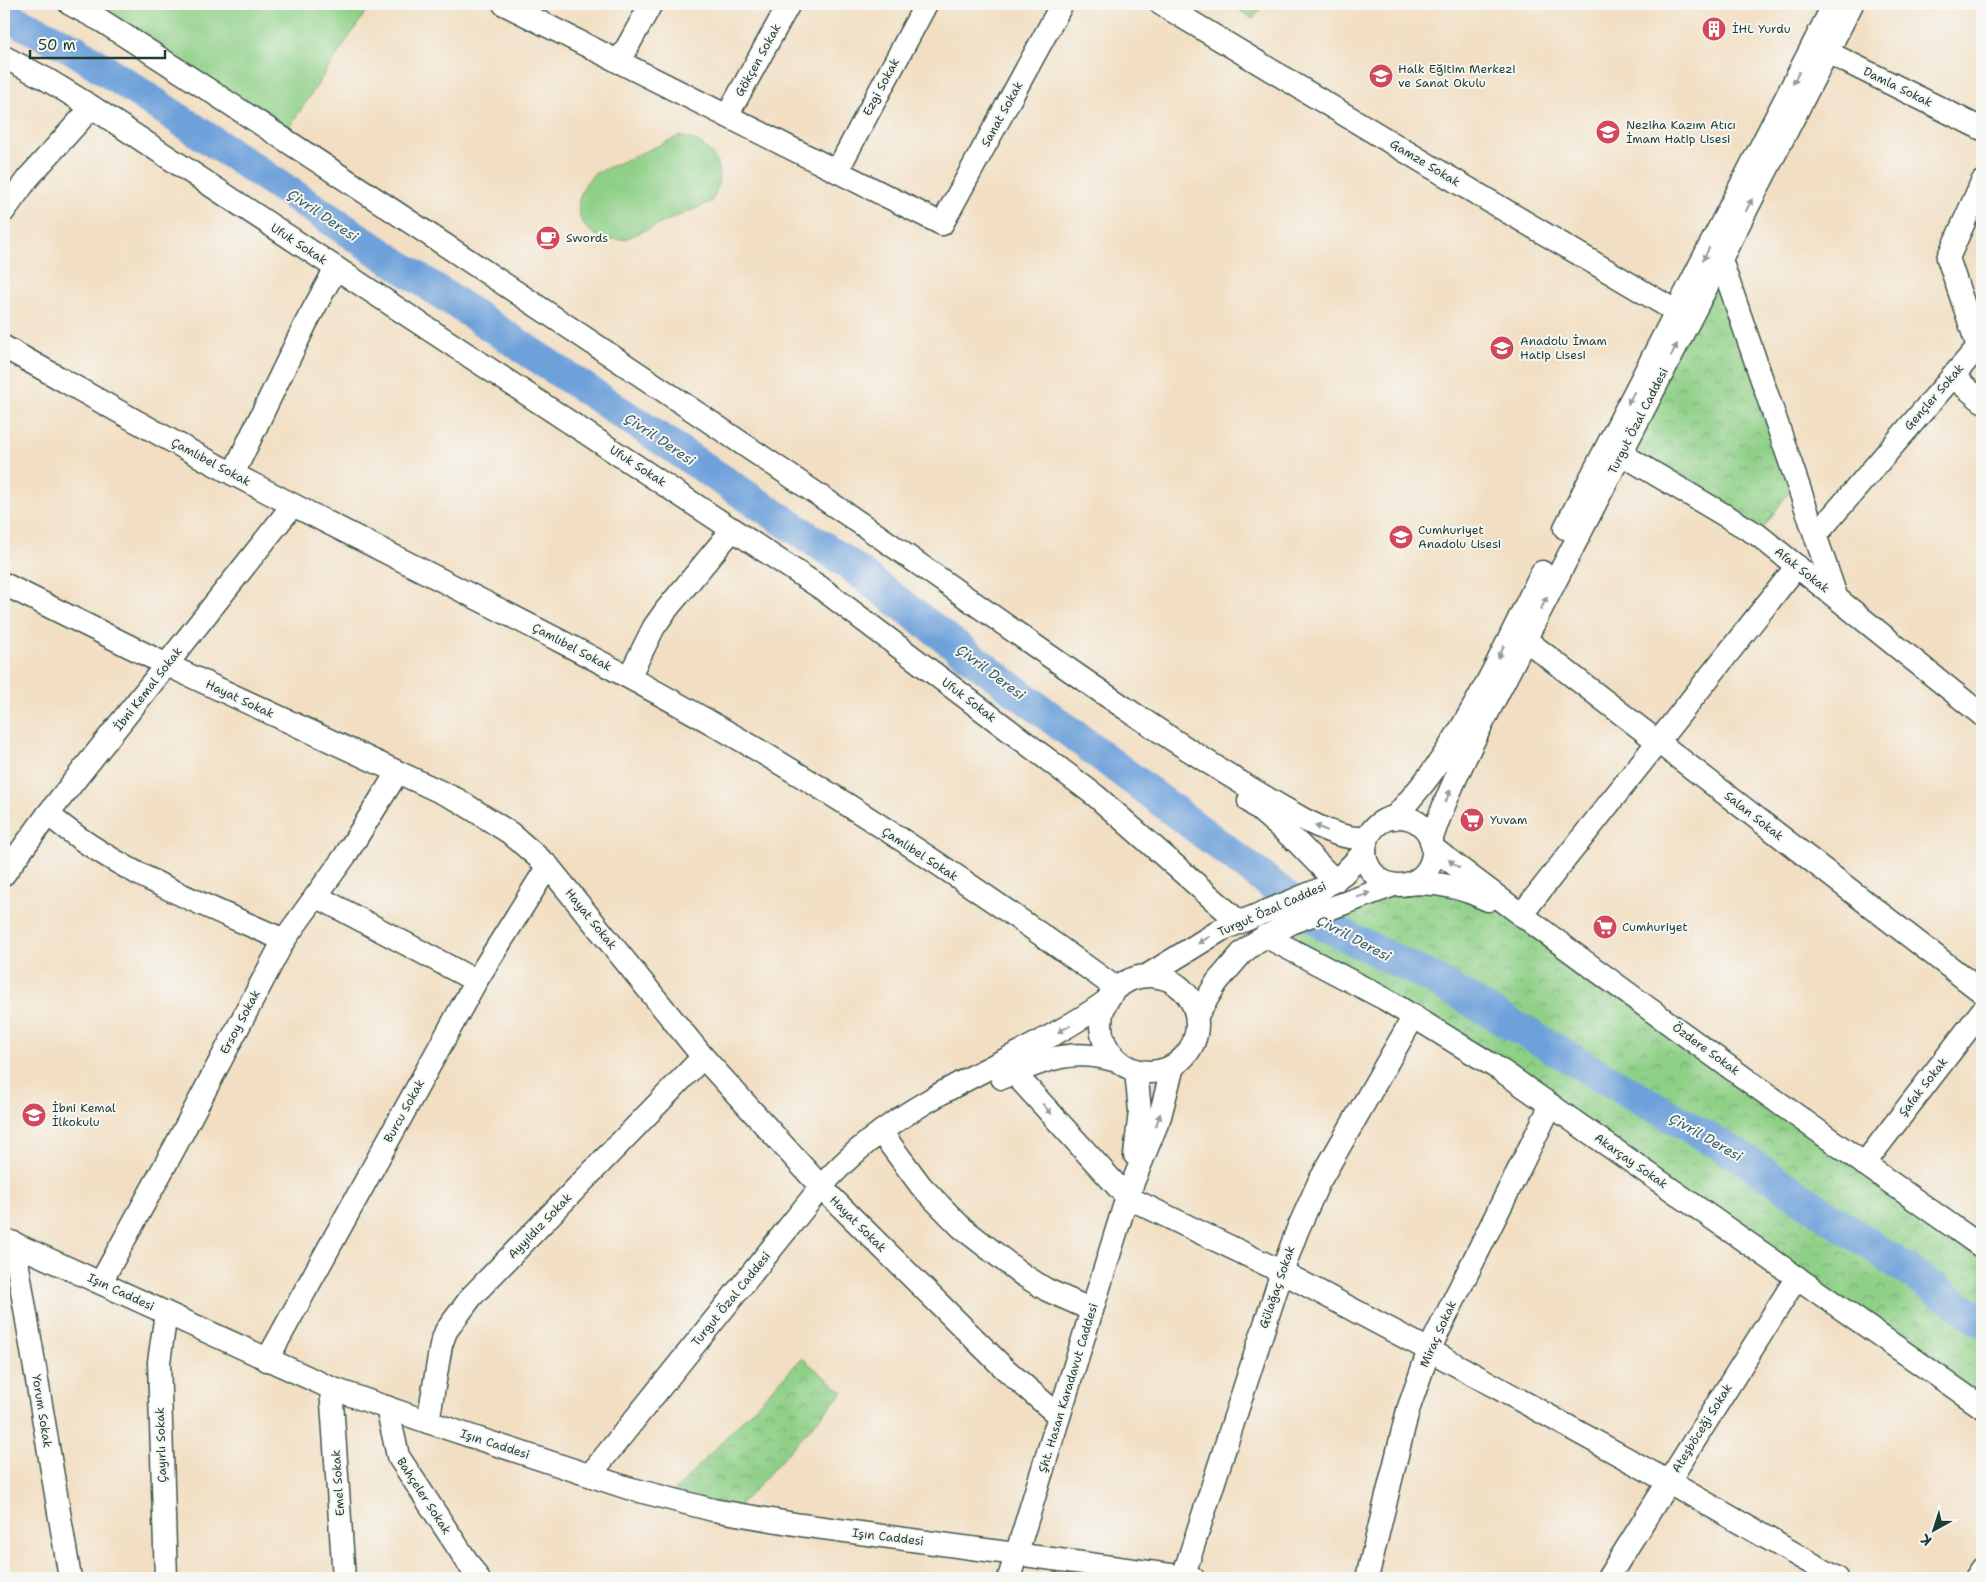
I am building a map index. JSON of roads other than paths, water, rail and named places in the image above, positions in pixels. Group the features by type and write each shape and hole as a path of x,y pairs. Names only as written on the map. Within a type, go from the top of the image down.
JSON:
{"street":[{"path":"70,4 102,21 167,63 498,281 866,528 1157,730 1271,818 1298,843 1330,892"},
{"path":"619,62 651,4"},
{"name":"Gökçen Sokak","path":"727,116 789,4"},
{"name":"Ezgi Sokak","path":"837,171 926,4"},
{"name":"Sanat Sokak","path":"837,171 942,224 1062,4"},
{"name":"Gamze Sokak","path":"1161,4 1683,315"},
{"name":"Turgut Özal Caddesi","path":"1683,315 1721,260 1820,49 1834,4"},
{"name":"Turgut Özal Caddesi","path":"1394,818 1450,748 1469,715 1614,450 1820,49 1852,4"},
{"path":"513,6 619,62 837,171"},
{"name":"Damla Sokak","path":"1820,49 1982,129"},
{"name":"Ufuk Sokak","path":"4,57 52,82 92,107 821,588 1096,796 1239,922"},
{"path":"4,211 28,178 92,107"},
{"name":"Gençler Sokak","path":"1816,536 1952,376 1980,348 1948,258 1982,182"},
{"path":"1721,260 1836,596"},
{"path":"233,474 306,323 336,268"},
{"name":"Çamlıbel Sokak","path":"4,347 170,441 513,616 726,731 860,814 1006,910 1110,995"},
{"path":"1952,376 1982,401"},
{"name":"Turgut Özal Caddesi","path":"1432,844 1438,820 1465,758 1526,640 1614,450"},
{"name":"Afak Sokak","path":"1614,450 1758,535 1979,706"},
{"name":"İbni Kemal Sokak","path":"4,874 48,814 293,505"},
{"path":"629,677 654,628 666,610 733,529"},
{"path":"1401,884 1420,878 1428,868 1432,844 1420,824 1407,819 1387,819 1375,827 1366,844 1368,865 1381,880 1401,884 1429,882 1450,885 1476,894 1521,915 1797,566"},
{"name":"Hayat Sokak","path":"4,584 167,665 458,800 510,833 548,866 703,1057 821,1187 1004,1368 1059,1416"},
{"name":"Salan Sokak","path":"1526,640 1982,992"},
{"path":"1157,730 1323,830 1357,839 1366,844"},
{"name":"Ersoy Sokak","path":"101,1282 180,1138 284,940 345,856 398,773"},
{"path":"48,814 72,835 156,882 284,940"},
{"name":"Turgut Özal Caddesi","path":"1330,892 1366,844"},
{"name":"Özdere Sokak","path":"1432,844 1521,915 1864,1164 1982,1247"},
{"name":"Burcu Sokak","path":"267,1360 476,981 548,866"},
{"name":"Turgut Özal Caddesi","path":"1148,975 1203,940 1239,922 1287,913 1330,892 1401,884"},
{"path":"316,896 476,981"},
{"name":"Turgut Özal Caddesi","path":"1196,1015 1230,966 1242,953 1265,936 1287,913"},
{"name":"Akarçay Sokak","path":"1265,936 1414,1016 1495,1066 1982,1407"},
{"path":"1148,975 1165,978 1180,986 1191,1000 1197,1024 1194,1040 1186,1055 1173,1066 1155,1072 1126,1066 1111,1054 1102,1038 1100,1020 1110,995 1131,979 1148,975"},
{"name":"Turgut Özal Caddesi","path":"590,1475 821,1187 847,1159 880,1132 928,1101 1061,1031 1110,995"},
{"name":"Şafak Sokak","path":"1864,1164 1982,1011"},
{"name":"Gülağaç Sokak","path":"1188,1578 1282,1272 1297,1231 1319,1182 1414,1016"},
{"name":"Turgut Özal Caddesi","path":"880,1132 1014,1073 1072,1054 1096,1055 1126,1066"},
{"name":"Ayyıldız Sokak","path":"428,1422 441,1345 446,1331 459,1311 703,1057"},
{"path":"1126,1066 1139,1096 1139,1126 1127,1198"},
{"path":"1127,1198 1165,1099 1173,1066"},
{"path":"1014,1073 1127,1198 1282,1272 1429,1350 1669,1482 1837,1578"},
{"name":"Miraç Sokak","path":"1366,1578 1408,1410 1429,1350 1551,1105"},
{"path":"880,1132 922,1186 961,1227 1022,1275 1047,1290 1092,1310"},
{"name":"Şht. Hasan Karadavut Caddesi","path":"1009,1578 1127,1198"},
{"name":"Işın Caddesi","path":"9,1241 332,1388 428,1422 672,1500 754,1518 1188,1578"},
{"name":"Yorum Sokak","path":"9,1241 70,1578"},
{"name":"Ateşböceği Sokak","path":"1608,1578 1797,1277"},
{"name":"Çayırlı Sokak","path":"166,1313 159,1362 166,1578"},
{"name":"Emel Sokak","path":"332,1388 344,1578"},
{"name":"Bahçeler Sokak","path":"387,1407 398,1456 478,1578"},
{"path":"1976,1578 1982,1569"}],"waterway":[{"name":"Çivril Deresi","path":"4,15 75,50 843,560 1326,926 1435,980 1743,1158 1982,1321"}],"place":[{"name":"İHL Yurdu","path":"1714,29"},
{"name":"Halk Eğitim Merkezi ve Sanat Okulu","path":"1381,76"},
{"name":"Neziha Kazım Atıcı İmam Hatip Lisesi","path":"1608,132"},
{"name":"Swords","path":"548,238"},
{"name":"Anadolu İmam Hatip Lisesi","path":"1502,348"},
{"name":"Cumhuriyet Anadolu Lisesi","path":"1401,537"},
{"name":"Yuvam","path":"1472,820"},
{"name":"Cumhuriyet","path":"1605,927"},
{"name":"İbni Kemal İlkokulu","path":"34,1115"}]}
